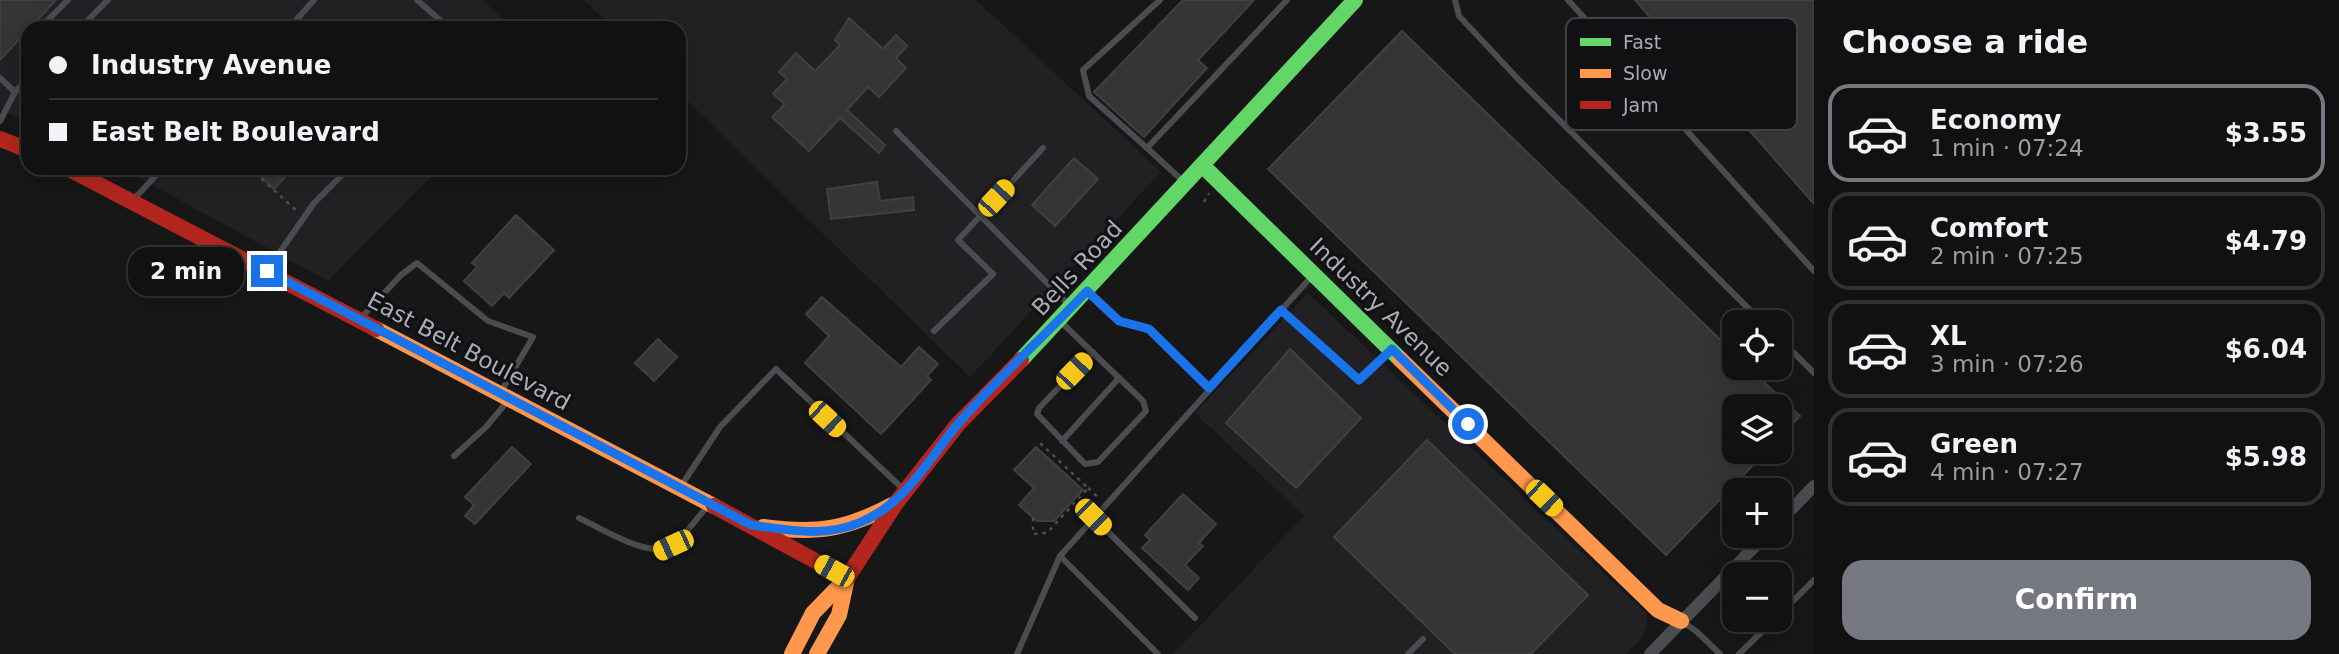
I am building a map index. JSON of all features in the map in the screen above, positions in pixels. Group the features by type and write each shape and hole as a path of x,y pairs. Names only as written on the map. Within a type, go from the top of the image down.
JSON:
{"main road":[{"name":"Bells Road","path":"847,578 901,497 958,424 1059,321 1354,0"},
{"path":"0,139 21,147"},
{"name":"Industry Avenue","path":"1203,166 1658,610 1681,621"},
{"name":"East Belt Boulevard","path":"81,175 710,503 847,578"},
{"path":"751,525 825,532 862,522 901,497"},
{"path":"792,654 813,613 847,578"},
{"path":"817,654 839,615 847,578"}],"street":[{"path":"1792,509 1814,486"},
{"path":"1650,654 1753,548"}],"lane":[{"path":"47,21 68,0"},
{"path":"87,21 108,0"},
{"path":"295,21 314,0"},
{"path":"417,0 441,21"},
{"path":"1160,0 1083,70 1089,96 1186,183"},
{"path":"1147,148 1287,0"},
{"path":"1455,0 1459,16 1566,126"},
{"path":"1568,0 1584,18"},
{"path":"0,78 15,92"},
{"path":"0,121 21,86"},
{"path":"1570,130 1750,310"},
{"path":"1686,130 1814,271"},
{"path":"895,131 1072,307"},
{"path":"934,331 993,274 958,240 1043,148"},
{"path":"133,200 156,175"},
{"path":"267,271 314,204 342,175"},
{"path":"360,320 401,275 417,263 488,321 533,337 505,396 486,427 454,456"},
{"path":"1017,654 1060,556 1314,274"},
{"path":"1087,291 1119,321 1149,329 1209,388"},
{"path":"1281,310 1359,380 1392,349"},
{"path":"1059,321 1093,352 1143,401 1146,411 1098,462 1085,464 1037,414 1039,408 1093,352"},
{"path":"1792,351 1814,373"},
{"path":"680,488 720,427 776,369 901,497"},
{"path":"1062,441 1119,378"},
{"path":"579,518 644,548 660,551 673,545 710,503"},
{"path":"1093,517 1195,618"},
{"path":"1060,556 1158,654"},
{"path":"1792,602 1814,580"},
{"path":"1681,621 1720,654"},
{"path":"1739,654 1762,632"},
{"path":"1408,654 1423,639"}],"path":[{"path":"257,175 289,204"},
{"path":"1040,443 1105,504"},
{"path":"1034,518 1033,534 1047,533 1088,488"}],"shaded area":[{"path":"0,0 483,0 506,21 21,21 21,119 0,110"},
{"path":"584,0 976,0 1161,172 970,377 686,100 686,21 606,21"},
{"path":"134,175 433,175 328,281"},
{"path":"1308,293 1646,613 1647,623 1643,637 1626,654 1173,654 1304,516 1195,413"}],"building":[{"path":"0,0 56,0 36,21 21,21 21,38 0,60"},
{"path":"1183,0 1254,0 1198,60 1207,68 1144,137 1094,92"},
{"path":"1635,0 1814,0 1814,204 1749,130 1797,130 1797,18 1651,18"},
{"path":"849,18 883,49 896,35 907,46 896,58 906,68 879,97 868,87 847,110 885,145 879,153 840,118 809,151 772,117 785,104 773,94 787,79 779,72 796,53 815,71 840,45 835,40"},
{"path":"1402,31 1722,341 1722,380 1762,380 1777,394 1722,394 1722,464 1754,464 1741,478 1722,478 1722,497 1666,555 1268,169"},
{"path":"1074,158 1098,179 1055,226 1032,205"},
{"path":"259,175 287,175 274,189"},
{"path":"877,182 880,201 913,197 914,210 831,219 827,189"},
{"path":"516,215 554,250 509,298 504,293 492,306 464,281 477,267 472,263"},
{"path":"822,297 901,367 919,347 938,364 927,376 931,380 881,434 805,363 829,336 806,314"},
{"path":"658,339 677,357 654,381 635,363"},
{"path":"1290,349 1361,418 1296,488 1226,423"},
{"path":"1792,408 1800,416 1792,424"},
{"path":"1427,440 1588,595 1531,654 1455,654 1334,537"},
{"path":"512,447 531,464 475,524 465,516 474,505 465,497"},
{"path":"1036,447 1083,490 1054,521 1037,521 1019,505 1034,488 1014,470"},
{"path":"1183,494 1216,524 1199,543 1203,546 1185,565 1199,578 1188,590 1142,548 1150,540 1145,535"}],"traffic: fast":[{"path":"1021,360 1355,0"},
{"path":"1203,166 1400,359"}],"traffic: slow":[{"path":"376,329 714,506"},
{"path":"1400,359 1658,610 1681,621"},
{"path":"763,527 800,530 831,528 861,520 894,504"},
{"path":"792,654 813,613 847,578"},
{"path":"817,654 839,615 847,578"}],"traffic: jam":[{"path":"0,139 21,147"},
{"path":"80,175 376,329"},
{"path":"714,506 847,578 896,503 958,424 1021,360"}],"route":[{"path":"267,271 751,525 805,532 841,529 862,522 897,503 958,424 1087,291 1119,321 1149,329 1209,388 1281,310 1359,380 1364,379 1392,349 1468,424"}]}
